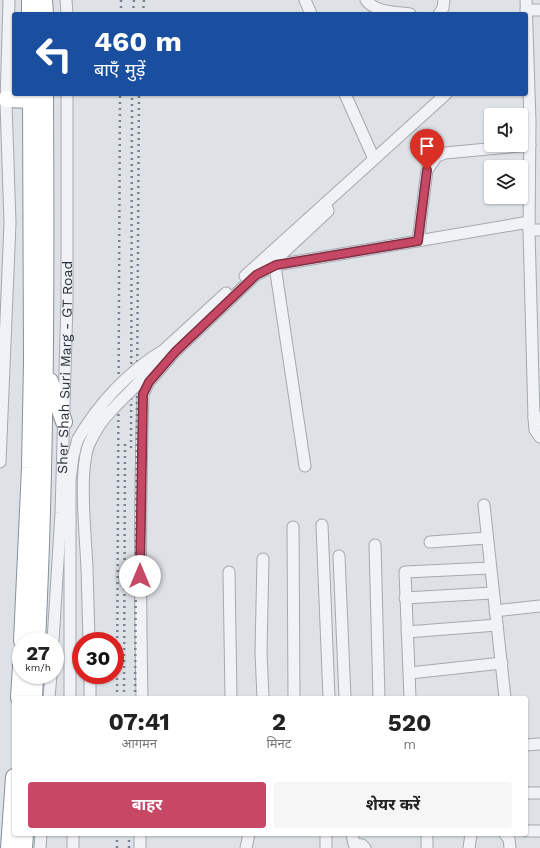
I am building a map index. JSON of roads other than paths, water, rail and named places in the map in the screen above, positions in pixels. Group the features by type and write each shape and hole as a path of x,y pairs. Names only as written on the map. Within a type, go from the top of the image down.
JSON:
{"highway":[{"path":"30,0 30,12"},
{"path":"44,0 45,12"},
{"path":"4,103 36,96 30,468 22,632"},
{"name":"Sher Shah Suri Marg - GT Road","path":"36,96 46,370 37,632"},
{"path":"46,370 64,422"},
{"path":"19,696 20,684"},
{"path":"34,696 35,684"},
{"path":"9,848 12,805"},
{"path":"24,848 25,836"}],"street":[{"path":"66,0 66,12"},
{"path":"305,0 310,12"},
{"path":"366,0 370,5 377,9 397,12"},
{"path":"440,12 443,8 444,0"},
{"path":"0,462 2,378 10,223 4,103 6,3"},
{"path":"526,5 540,10"},
{"path":"528,35 535,121 530,145 533,227 536,430 540,437"},
{"name":"Sher Shah Suri Marg - GT Road","path":"54,632 62,513 67,301 67,96"},
{"path":"347,96 374,159"},
{"path":"70,696 70,488 73,457 78,439 97,410 142,364 165,349 444,96"},
{"path":"418,241 427,170 437,156 446,153 530,145"},
{"path":"142,696 140,605 143,394 149,382 176,351 247,284 271,267 328,211 326,203"},
{"path":"271,267 418,241 533,227"},
{"path":"271,267 306,466"},
{"path":"89,632 84,461 89,444 110,412 148,374 165,349"},
{"path":"484,505 492,592 502,663 505,696"},
{"path":"322,525 329,696"},
{"path":"293,527 294,696"},
{"path":"430,542 487,538"},
{"path":"375,545 379,696"},
{"path":"339,556 345,696"},
{"path":"263,559 261,652 263,696"},
{"path":"410,696 405,573 407,571 490,568"},
{"path":"228,572 231,696"},
{"path":"405,598 492,592"},
{"path":"495,611 540,606"},
{"path":"407,632 497,625"},
{"path":"410,674 502,663"},
{"path":"49,696 50,684"},
{"path":"90,684 90,696"},
{"path":"528,745 540,744"},
{"path":"528,793 540,793"},
{"path":"528,831 540,831"},
{"path":"40,848 41,836"},
{"path":"73,836 73,848"},
{"path":"140,836 140,848"},
{"path":"246,848 248,836"},
{"path":"326,836 326,848"},
{"path":"352,836 354,844 362,845 365,848"},
{"path":"427,836 427,848"},
{"path":"469,848 471,836"},
{"path":"507,836 509,839 510,848"}],"railway":[{"path":"121,0 121,12"},
{"path":"133,12 134,0"},
{"path":"143,12 144,0"},
{"path":"117,696 120,96"},
{"path":"131,448 132,96"},
{"path":"135,696 139,96"},
{"path":"124,696 125,440"},
{"path":"117,836 117,848"},
{"path":"129,836 129,848"}]}
